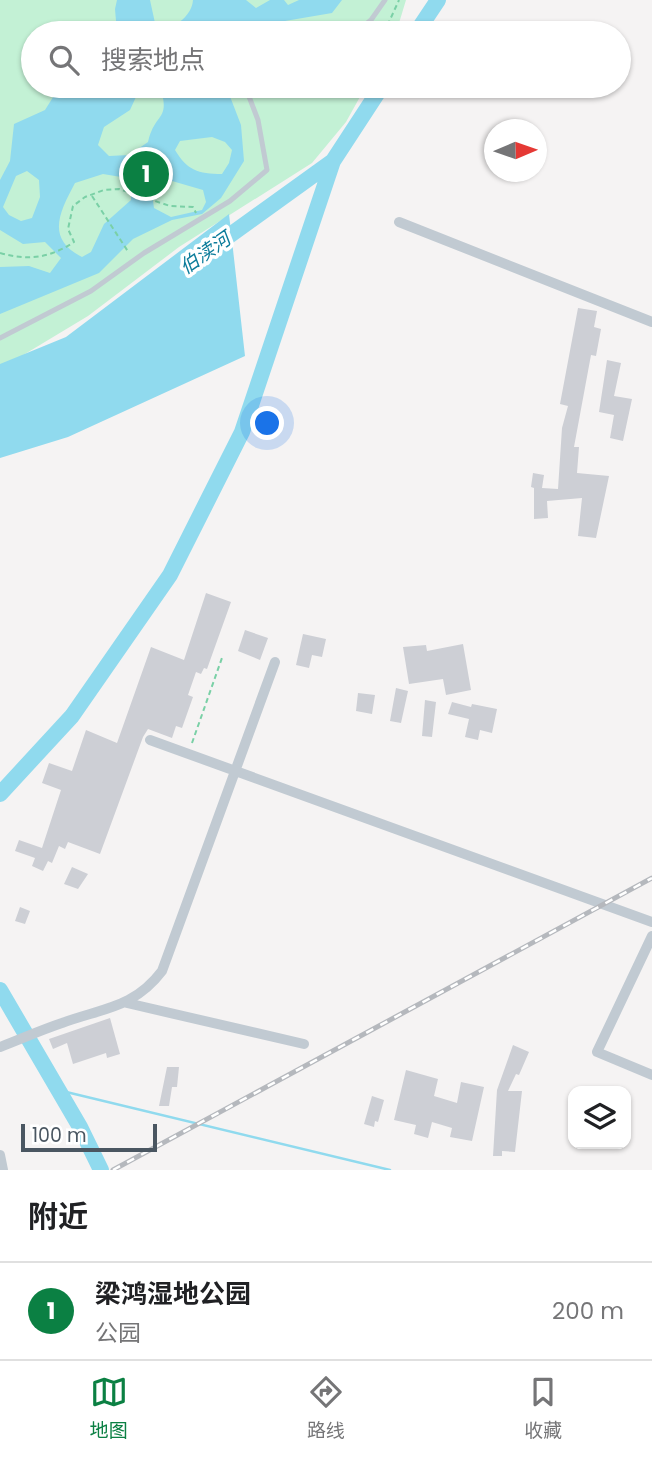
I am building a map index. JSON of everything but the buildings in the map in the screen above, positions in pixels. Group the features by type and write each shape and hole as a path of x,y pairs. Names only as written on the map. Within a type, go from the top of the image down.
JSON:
{"street":[{"path":"399,222 652,322"},
{"path":"0,1047 59,1024 127,1003 150,987 162,971 275,662"},
{"path":"150,740 652,922"},
{"path":"652,936 597,1052 652,1075"},
{"path":"127,1003 304,1044"},
{"path":"0,1155 3,1170"}],"lane":[{"path":"370,21 385,0"},
{"path":"0,338 91,291 230,201 267,170 258,120 250,98"}],"path":[{"path":"389,21 399,0"},
{"path":"0,253 37,257 58,253 74,242 68,229 74,206 92,195 119,189 130,195 153,199 170,206 193,207 201,219"},
{"path":"92,195 134,261"},
{"path":"188,754 223,654"}],"green space":[{"path":"0,0 406,0 400,21 21,21 21,98 359,98 346,122 312,163 179,247 88,316 0,369"}],"water":[{"path":"117,0 150,0 155,21 116,21"},
{"path":"193,0 246,0 256,8 270,0 284,0 288,5 299,0 342,0 332,13 284,21 180,21 190,10"},
{"path":"52,98 136,98 130,110 104,127 98,145 109,156 129,155 148,142 163,111 163,98 231,98 241,125 244,161 221,198 202,214 172,220 133,239 99,273 0,314 0,267 29,266 50,273 61,258 45,242 23,244 0,230 0,180 10,161 14,124 45,110","holes":["212,137 225,142 232,150 229,163 222,174 194,169 184,162 175,150 180,141","27,171 39,180 40,197 32,218 21,221 9,215 3,207 16,176","103,174 121,177 131,190 131,200 104,224 91,252 82,257 63,242 59,225 61,215 75,183","172,181 203,190 206,202 202,210 171,217 154,208 152,194 157,187"]},
{"path":"229,214 245,356 68,437 0,458 0,364 66,337"}],"waterway":[{"name":"伯渎河","path":"424,21 438,0"},
{"name":"伯渎河","path":"215,246 333,161 374,98"},
{"path":"0,794 72,716 170,575 242,432 333,161"},
{"path":"0,990 80,1127 101,1170"},
{"path":"58,1090 390,1170"}],"railway":[{"path":"113,1170 652,878"}],"place":[{"name":"梁鸿湿地公园","path":"146,174"}]}
